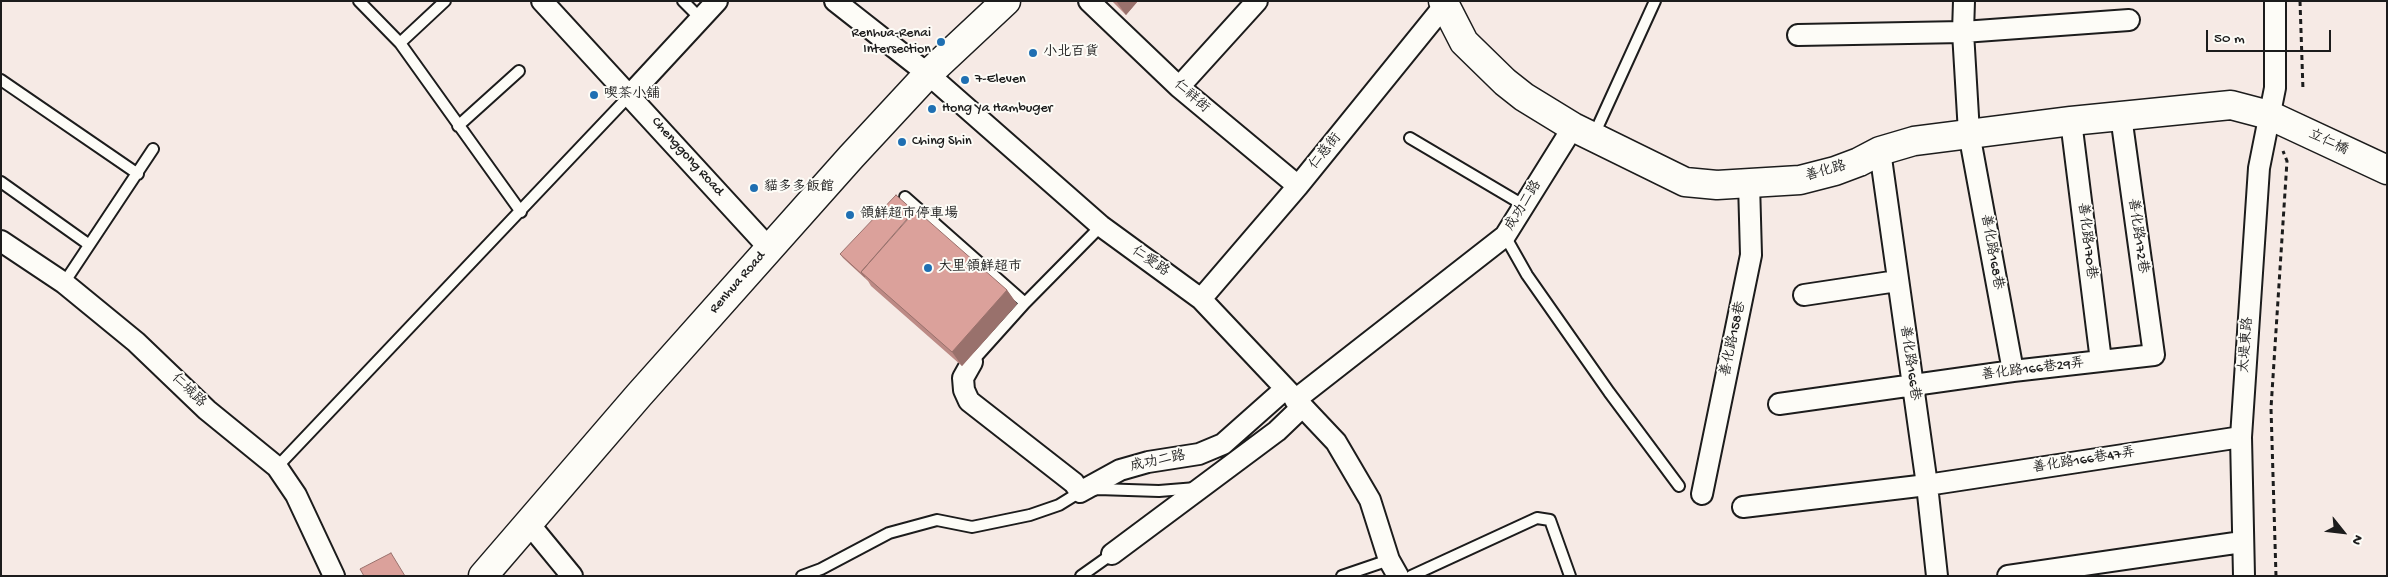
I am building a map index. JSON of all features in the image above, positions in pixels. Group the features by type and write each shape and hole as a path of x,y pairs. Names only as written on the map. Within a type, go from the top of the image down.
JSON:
{"street":[{"name":"Chenggong Road","path":"542,1 769,248"},
{"path":"630,95 718,1"},
{"name":"仁愛路","path":"835,1 928,74 1101,226 1201,298 1336,442 1370,500 1394,568"},
{"name":"Renhua Road","path":"483,576 530,525 639,395 769,248 928,74 1006,1"},
{"name":"仁祥街","path":"1089,1 1179,87 1298,186"},
{"path":"1179,87 1257,1"},
{"name":"善化路168巷","path":"1964,1 1963,32 1970,133 2013,372"},
{"name":"太堤東路","path":"2244,576 2241,437 2258,177 2275,88 2274,1"},
{"name":"善化路","path":"1445,3 1464,42 1524,97 1583,132 1685,182 1707,185 1800,180 1859,162 1880,151 1914,141 1970,133 2231,105 2269,115"},
{"name":"仁慈街","path":"1201,298 1298,186 1445,3"},
{"path":"1798,35 1963,32 2128,20"},
{"name":"立仁橋","path":"2269,115 2387,170"},
{"name":"善化路172巷","path":"2120,116 2154,356"},
{"name":"善化路170巷","path":"2071,121 2101,362"},
{"name":"成功二路","path":"1080,492 1120,470 1148,462 1199,454 1223,444 1294,399 1505,236 1524,206 1583,132"},
{"name":"善化路166巷","path":"1880,151 1927,485 1937,576"},
{"name":"善化路158巷","path":"1702,494 1751,255 1748,182"},
{"name":"仁城路","path":"1,241 64,283 136,342 207,410 277,467 296,495 334,576"},
{"path":"1804,295 1897,281"},
{"name":"善化路166巷29弄","path":"1779,404 2013,372 2154,356"},
{"path":"972,362 963,378 964,390 969,401 1074,483 1080,492"},
{"name":"成功二路","path":"1112,554 1277,431 1294,399"},
{"name":"善化路166巷47弄","path":"1743,507 1927,485 2241,437"},
{"path":"530,525 572,576"},
{"path":"2008,576 2242,542"}],"lane":[{"path":"359,1 400,42 521,212"},
{"path":"400,42 445,1"},
{"path":"683,1 701,19"},
{"path":"1583,132 1655,1"},
{"path":"458,126 519,71"},
{"path":"1,80 138,174"},
{"path":"277,467 630,95"},
{"path":"1410,138 1524,206"},
{"path":"64,283 88,244 138,174 153,149"},
{"path":"1,182 88,244"},
{"path":"905,197 1025,303"},
{"path":"972,362 1025,303 1101,226"},
{"path":"1505,236 1527,275 1609,392 1679,486"},
{"path":"802,576 821,570 889,534 937,520 972,527 1030,515 1059,506 1080,492 1098,489 1159,491 1202,487"},
{"path":"1410,576 1537,518 1550,520 1570,576"},
{"path":"1081,576 1112,554"},
{"path":"1342,576 1394,568"}],"path":[{"path":"2300,1 2303,90"},
{"path":"2276,576 2271,408 2287,161 2283,151"}],"building":[{"path":"896,195 914,211 861,272 865,277 840,254"},
{"path":"916,210 1007,290 952,352 861,272"},
{"path":"391,553 405,576 364,576 360,569"}],"place":[{"name":"Renhua-Renai Intersection","path":"941,42"},
{"name":"小北百貨","path":"1033,53"},
{"name":"7-Eleven","path":"965,80"},
{"name":"喫茶小舖","path":"594,95"},
{"name":"Hong Ya Hambuger","path":"932,109"},
{"name":"Ching Shin","path":"902,142"},
{"name":"貓多多飯館","path":"754,188"},
{"name":"領鮮超市停車場","path":"850,215"},
{"name":"大里領鮮超市","path":"928,268"}]}
